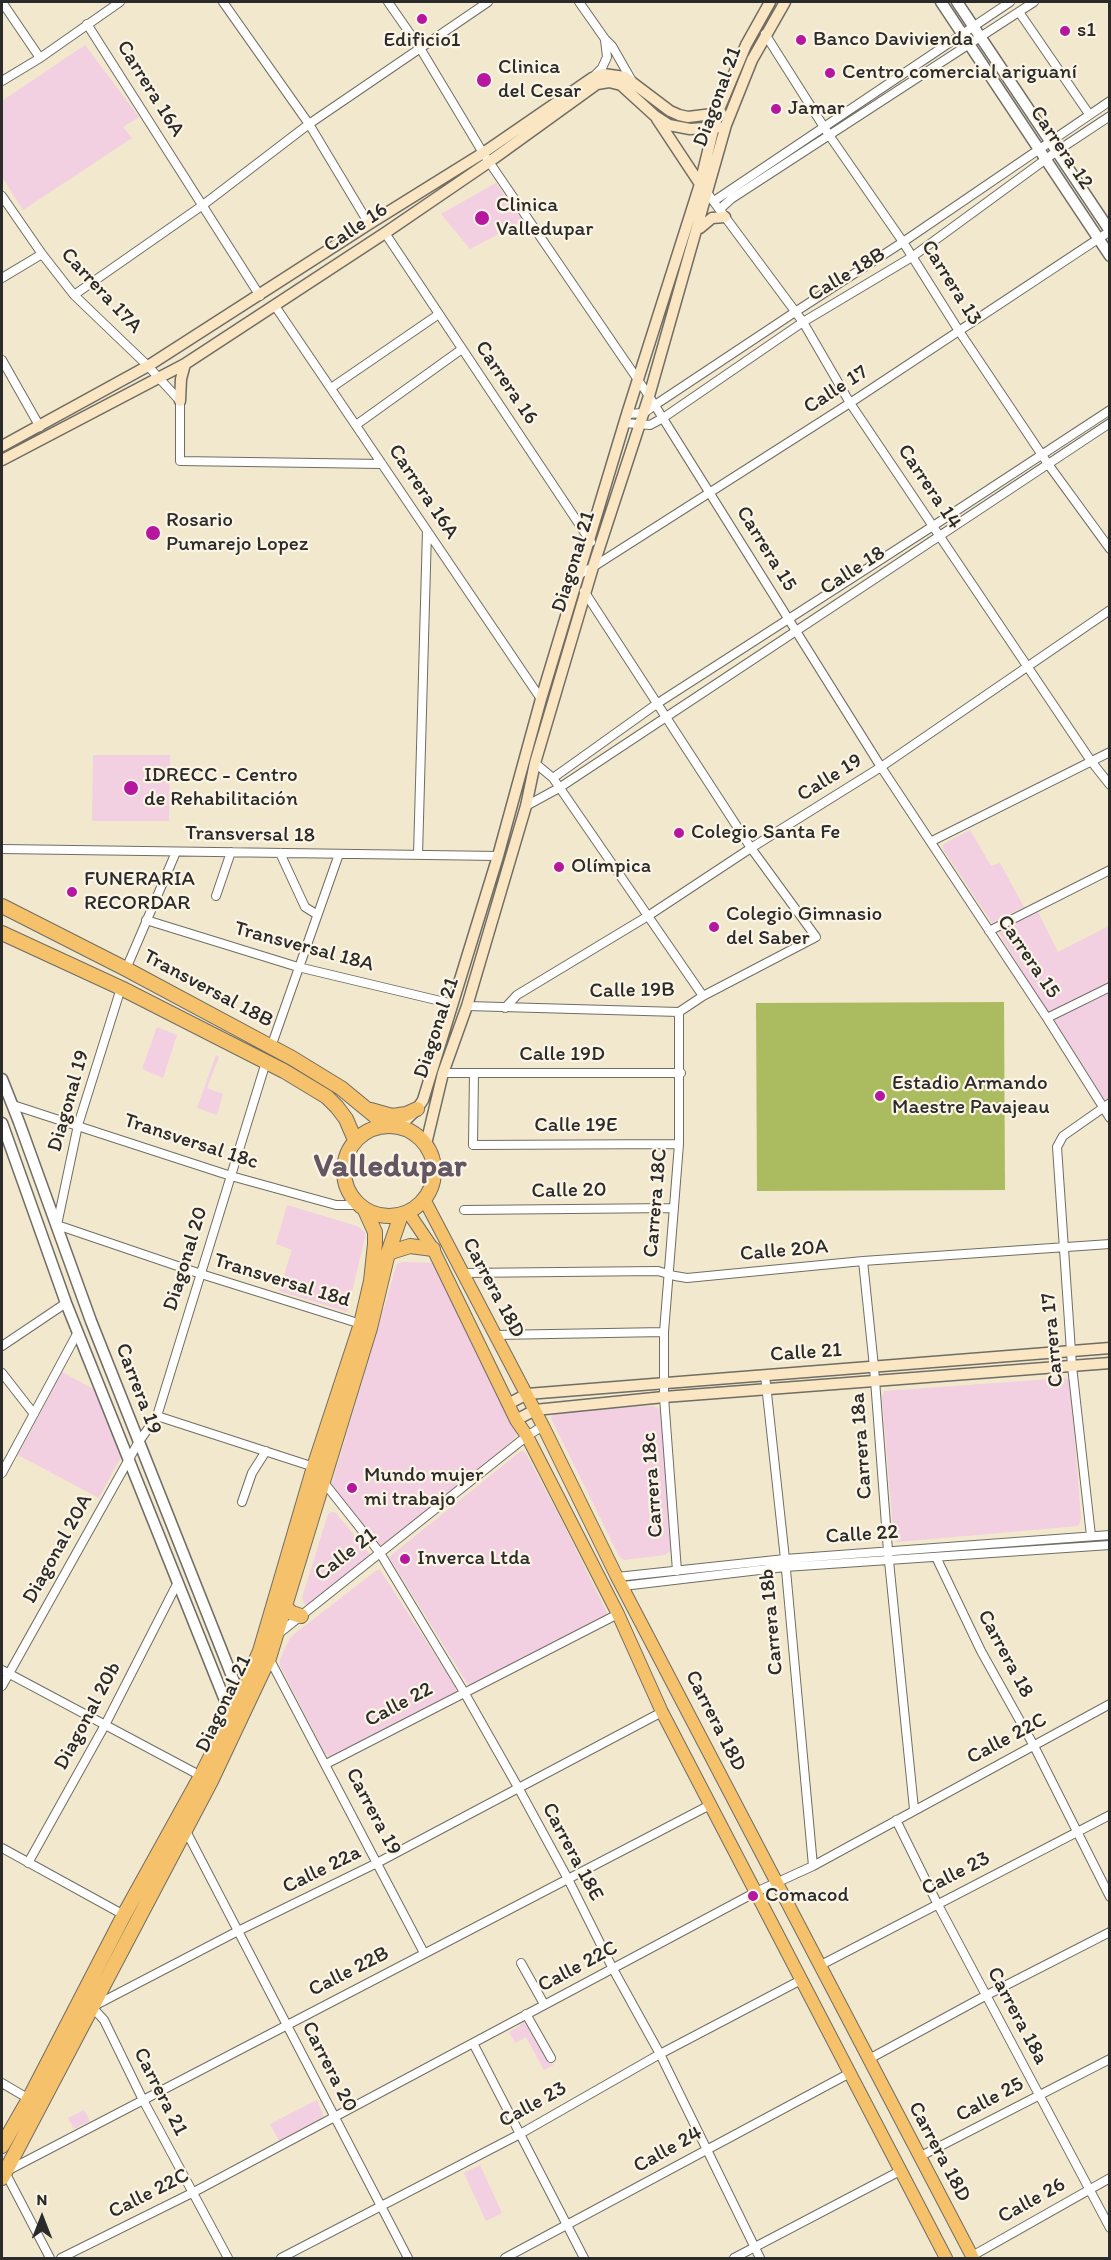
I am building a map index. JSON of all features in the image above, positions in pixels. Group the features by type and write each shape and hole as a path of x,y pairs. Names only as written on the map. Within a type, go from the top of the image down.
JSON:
{"highway":[{"name":"Transversal 18B","path":"2,906 271,1047 341,1088 388,1125"},
{"name":"Transversal 18B","path":"2,933 121,988 267,1062 327,1097 346,1119 354,1140"},
{"path":"366,1108 392,1116 406,1114 417,1109"},
{"path":"388,1125 412,1131 426,1144 434,1166 431,1189 424,1199 404,1214 382,1215 362,1208 345,1186 344,1162 354,1140 372,1128 388,1125"},
{"name":"Diagonal 21","path":"2,2146 29,2099 124,1915 201,1776 234,1722 245,1710 265,1654 314,1467 361,1324 371,1281 375,1244 375,1232 362,1208"},
{"name":"Diagonal 21","path":"3,2175 185,1828 234,1722 239,1695 278,1634 322,1480 370,1328 388,1253 404,1214"},
{"path":"388,1253 410,1246 433,1250"},
{"path":"285,1607 301,1616"}],"main road":[{"name":"Diagonal 21","path":"388,1125 406,1120 417,1109 427,1089 498,856 541,699 637,380 700,184 717,114 746,45 770,2"},
{"name":"Diagonal 21","path":"426,1144 443,1073 466,1006 526,806 535,763 593,567 644,413 652,401 698,231 717,205 726,125 752,60 765,34 786,2"},
{"path":"592,78 603,74 614,74 632,82 670,111 679,115 688,117 731,113"},
{"name":"Calle 16","path":"2,460 185,364 275,306 385,233 592,78"},
{"name":"Calle 16","path":"2,446 148,366 369,224 486,158 593,86 601,83 621,85 655,116 678,128 714,128 726,125"},
{"path":"655,116 700,184"},
{"path":"698,231 702,224 712,218 717,205"},
{"path":"180,401 181,379 185,364"},
{"name":"Carrera 18D","path":"424,1199 527,1394 620,1581 819,1966 972,2257"},
{"name":"Carrera 18D","path":"404,1214 433,1250 516,1420 527,1436 618,1614 662,1712 946,2259"},
{"name":"Calle 21","path":"508,1404 527,1394 1110,1348"},
{"name":"Calle 21","path":"516,1420 535,1410 664,1397 1110,1363"}],"street":[{"path":"2,2 40,58"},
{"path":"2,81 40,58 120,2"},
{"path":"223,2 309,124 369,224"},
{"name":"Carrera 15","path":"388,2 420,48 486,158 663,418 881,766 989,932 1106,1105 1110,1118"},
{"path":"74,295 203,205 309,124 488,2"},
{"path":"579,2 612,46 632,82"},
{"name":"Carrera 12","path":"941,2 1110,256"},
{"name":"Carrera 12","path":"957,2 1110,231"},
{"path":"717,205 824,126 1010,2"},
{"path":"717,205 1034,2"},
{"path":"1019,12 1089,114"},
{"name":"Carrera 16A","path":"87,24 260,296"},
{"name":"Carrera 13","path":"765,34 829,135 903,242 1048,464 1110,549"},
{"path":"592,78 602,68 607,57 605,39"},
{"name":"Calle 18B","path":"652,401 903,242 1110,101"},
{"name":"Calle 18B","path":"640,426 650,425 663,418 803,322 912,257 1057,151 1110,116"},
{"name":"Carrera 17A","path":"2,196 74,295 148,366 180,401"},
{"name":"Carrera 14","path":"717,205 803,322 850,403 1091,761 1110,785"},
{"name":"Calle 17","path":"578,578 850,403 1110,231"},
{"name":"Carrera 16","path":"385,233 598,553"},
{"path":"2,278 42,254"},
{"name":"Carrera 16A","path":"275,306 541,699"},
{"path":"331,388 439,314"},
{"path":"356,426 462,349"},
{"path":"2,360 40,427"},
{"path":"180,401 180,461 382,464"},
{"name":"Calle 18","path":"553,778 658,703 1110,410"},
{"path":"626,418 644,413"},
{"path":"626,418 640,426"},
{"name":"Calle 18","path":"526,806 559,788 795,629 941,536 1110,423"},
{"path":"418,855 427,531"},
{"path":"578,578 585,593 751,848"},
{"name":"Calle 19","path":"505,1008 517,995 648,916 881,766 1110,610"},
{"path":"932,842 1110,752"},
{"path":"535,763 553,778 703,996"},
{"name":"Calle 19B","path":"466,1006 679,1012 703,996 816,937 751,848"},
{"name":"Transversal 18","path":"2,849 498,856"},
{"path":"126,969 176,852"},
{"path":"216,896 231,852"},
{"path":"280,853 305,907 316,914"},
{"path":"271,1047 339,854"},
{"path":"989,932 1110,870"},
{"name":"Transversal 18A","path":"146,920 298,967 453,1004"},
{"path":"1047,1018 1110,987"},
{"name":"Diagonal 19","path":"57,1225 78,1125 121,988"},
{"name":"Carrera 18C","path":"664,1397 667,1274 679,1144 681,1073 679,1012"},
{"name":"Diagonal 20","path":"128,1461 157,1416 267,1062"},
{"name":"Calle 19D","path":"443,1073 681,1073"},
{"name":"Calle 19E","path":"474,1073 473,1144 679,1144"},
{"name":"Carrera 19","path":"2,1079 20,1122 138,1443 245,1710"},
{"name":"Transversal 18c","path":"13,1105 231,1176 336,1205 362,1208"},
{"name":"Carrera 17","path":"1091,1536 1072,1366 1057,1154 1059,1141 1106,1105"},
{"path":"3,1129 20,1122"},
{"name":"Carrera 19","path":"3,1129 66,1303 234,1722"},
{"name":"Calle 20","path":"464,1210 674,1208"},
{"name":"Transversal 18d","path":"57,1225 201,1274 361,1324"},
{"name":"Calle 20A","path":"462,1273 658,1270 687,1278 863,1261 1110,1244"},
{"name":"Carrera 18a","path":"863,1261 914,1809"},
{"path":"2,1346 66,1303"},
{"path":"2,1473 78,1332"},
{"path":"495,1335 664,1332"},
{"path":"2,1373 34,1414"},
{"name":"Carrera 18b","path":"765,1375 813,1866"},
{"name":"Carrera 18c","path":"664,1397 677,1571"},
{"path":"157,1416 314,1467"},
{"name":"Calle 21","path":"278,1634 527,1436 543,1426"},
{"path":"242,1502 252,1473 266,1451"},
{"name":"Diagonal 20A","path":"2,1686 5,1672 128,1461"},
{"name":"Carrera 18E","path":"314,1467 380,1553 464,1692 519,1789 660,2054 760,2259"},
{"name":"Calle 22","path":"620,1581 677,1571 889,1555 1110,1534"},
{"path":"1107,1545 1110,1555"},
{"name":"Calle 22","path":"889,1555 936,1557 1107,1545"},
{"name":"Carrera 18","path":"936,1557 981,1651 1034,1746 1110,1897"},
{"name":"Calle 22","path":"620,1581 785,1563"},
{"name":"Diagonal 20b","path":"28,1863 105,1725 177,1584"},
{"name":"Calle 22","path":"326,1764 618,1614"},
{"name":"Carrera 19","path":"265,1654 326,1764 424,1953"},
{"path":"5,1672 201,1776"},
{"name":"Calle 22C","path":"61,2259 335,2118 756,1892 813,1866 1110,1704"},
{"name":"Calle 22a","path":"92,2007 238,1931 377,1863 662,1712"},
{"name":"Calle 22B","path":"3,2175 142,2100 710,1805"},
{"name":"Calle 23","path":"819,1966 1110,1815"},
{"name":"Carrera 18a","path":"896,1820 985,1996 1110,2228"},
{"name":"Carrera 20","path":"185,1828 408,2259"},
{"path":"2,1848 124,1915"},
{"path":"869,2060 985,1996 1110,1932"},
{"path":"522,1963 544,2004"},
{"name":"Calle 23","path":"281,2259 380,2205 520,2134 660,2054 801,1980"},
{"name":"Carrera 21","path":"92,2007 104,2020 142,2100 228,2259"},
{"path":"526,2014 551,2058"},
{"path":"473,2043 584,2259"},
{"name":"Calle 25","path":"919,2157 1110,2059"},
{"name":"Calle 24","path":"505,2259 850,2073"},
{"path":"2,2083 29,2099"},
{"path":"734,2259 900,2171"},
{"path":"3,2175 50,2259"},
{"name":"Calle 26","path":"972,2257 1110,2178"}],"shaded area":[{"path":"85,45 139,117 123,127 132,138 23,210 2,177 2,101"},
{"name":"Clinica Valledupar","path":"496,183 523,221 470,249 441,214"},
{"name":"IDRECC - Centro de Rehabilitación","path":"93,755 170,755 169,821 92,821"},
{"path":"970,830 991,866 1000,863 1024,907 992,923 943,849 943,845 947,842"},
{"path":"1037,910 1058,952 1109,926 1109,983 1048,1013 997,930"},
{"path":"1109,990 1109,1097 1103,1101 1053,1017"},
{"path":"157,1027 177,1035 163,1078 142,1069"},
{"path":"216,1055 219,1057 207,1088 223,1094 217,1115 197,1108"},
{"path":"287,1205 357,1226 366,1233 347,1312 279,1291 292,1250 276,1244"},
{"path":"398,1263 433,1263 519,1430 513,1440 383,1545 379,1545 332,1493 331,1487 396,1267"},
{"path":"62,1372 97,1391 122,1455 99,1498 18,1455"},
{"path":"1065,1378 1070,1380 1081,1519 1078,1526 897,1542 894,1539 882,1398 884,1391"},
{"path":"653,1406 661,1410 672,1550 665,1555 623,1560 551,1418 552,1413 561,1410"},
{"path":"521,1451 525,1452 563,1523 609,1617 472,1687 467,1683 389,1557"},
{"path":"336,1513 372,1557 310,1606 304,1603 302,1598 328,1514"},
{"path":"380,1570 455,1686 457,1693 331,1758 325,1753 280,1666 280,1659 293,1635"},
{"path":"527,2018 553,2065 544,2070 526,2037 515,2043 509,2032 520,2026 519,2022"},
{"path":"317,2100 323,2114 322,2119 279,2141 270,2124"},
{"path":"84,2110 90,2121 74,2129 68,2118"},
{"path":"480,2165 502,2213 486,2221 464,2173"}],"green space":[{"name":"Estadio Armando Maestre Pavajeau","path":"1004,1002 1005,1190 757,1191 756,1003"}],"place":[{"name":"Edificio1","path":"422,19"},
{"name":"s1","path":"1065,31"},
{"name":"Banco Davivienda","path":"801,40"},
{"name":"Centro comercial ariguaní","path":"830,73"},
{"name":"Clinica del Cesar","path":"484,80"},
{"name":"Jamar","path":"776,109"},
{"name":"Clinica Valledupar","path":"482,218"},
{"name":"Rosario Pumarejo Lopez","path":"153,533"},
{"name":"IDRECC - Centro de Rehabilitación","path":"131,788"},
{"name":"Colegio Santa Fe","path":"679,833"},
{"name":"Olímpica","path":"559,867"},
{"name":"FUNERARIA RECORDAR","path":"72,892"},
{"name":"Colegio Gimnasio del Saber","path":"714,927"},
{"name":"Estadio Armando Maestre Pavajeau","path":"880,1096"},
{"name":"Mundo mujer mi trabajo","path":"352,1488"},
{"name":"Inverca Ltda","path":"405,1559"},
{"name":"Comacod","path":"753,1896"}],"district":[{"name":"Valledupar","path":"390,1168"}]}
